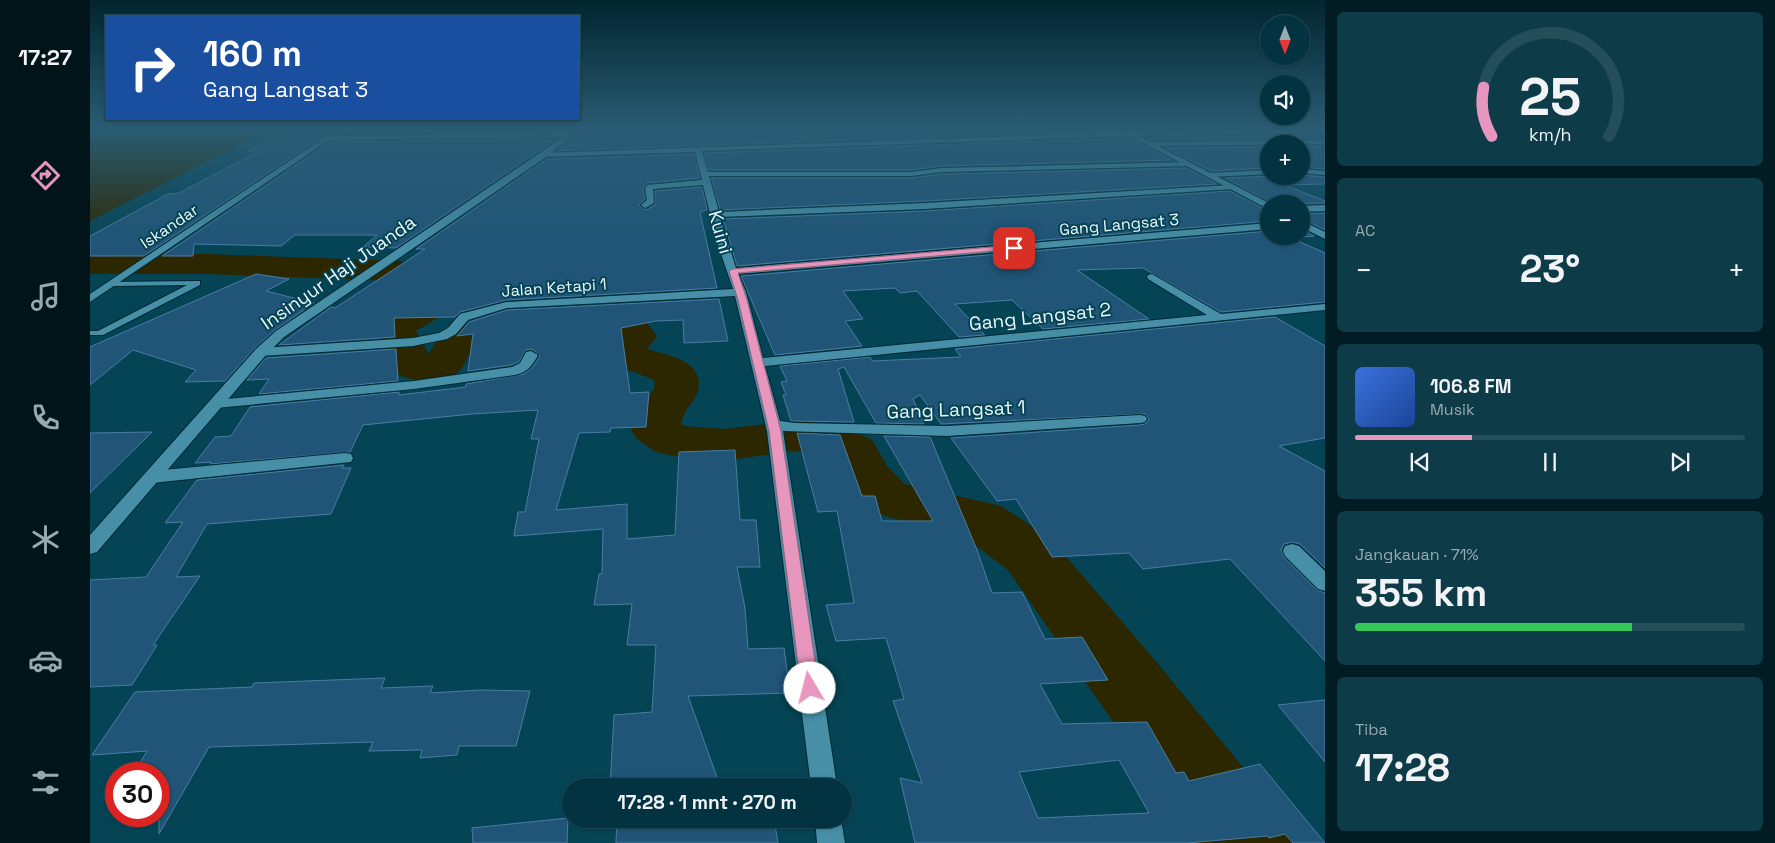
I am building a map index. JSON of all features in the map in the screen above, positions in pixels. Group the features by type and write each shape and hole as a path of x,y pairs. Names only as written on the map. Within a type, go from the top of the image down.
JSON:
{"street":[{"name":"Iskandar","path":"90,299 283,168"},
{"name":"Insinyur Haji Juanda","path":"90,547 261,352 288,328 523,168"},
{"name":"Kuini","path":"703,168 723,245 740,292 776,435 823,778"},
{"path":"645,205 651,201 650,187 706,178 911,174 942,170 1010,168"},
{"path":"1196,168 1260,201"},
{"path":"716,215 926,206 1232,186"},
{"path":"1310,209 1325,208"},
{"name":"Gang Langsat 3","path":"733,271 1260,227"},
{"path":"1310,228 1325,236"},
{"path":"1152,277 1218,317"},
{"name":"Jalan Ketapi 1","path":"261,352 389,342 413,342 448,334 466,316 512,304 740,292"},
{"name":"Gang Langsat 2","path":"758,363 1325,307"},
{"path":"216,404 414,384 515,370 525,366 531,355"},
{"name":"Gang Langsat 1","path":"776,435 795,428 947,431 1140,419"},
{"path":"152,477 345,458"},
{"path":"1292,551 1325,583"},
{"path":"829,828 831,843"}],"lane":[{"path":"1209,175 1260,172"},
{"path":"1310,172 1325,173"},
{"path":"90,333 100,333 197,283 113,284"}],"shaded area":[{"path":"90,168 194,168 90,221"}],"building":[{"path":"226,168 275,168 144,256 90,256 90,236 168,194 179,193"},
{"path":"291,168 513,168 396,248 363,247 377,235 295,235 281,246 194,244 193,256 162,256"},
{"path":"533,168 698,168 700,178 647,183 643,189 645,199 639,205 646,210 655,205 655,191 702,187 707,210 700,212 717,288 506,300 460,312 455,317 394,318 395,337 279,345 331,307 335,308 425,249 416,249"},
{"path":"709,168 924,168 911,170 709,170"},
{"path":"1187,168 1217,184 925,201 720,210 711,178 911,178 942,174"},
{"path":"1206,168 1260,168 1211,171"},
{"path":"1310,176 1325,177 1325,184 1310,184"},
{"path":"1260,177 1260,185 1285,185 1310,195 1260,195 1260,197 1225,178"},
{"path":"1230,191 1260,206 1260,222 737,266 723,219 925,211"},
{"path":"1310,195 1325,201 1325,203 1310,203"},
{"path":"1325,213 1325,230 1310,222 1310,214"},
{"path":"1260,232 1260,245 1307,245 1325,253 1325,302 1221,312 1143,268 1077,270 1149,319 1043,329 1012,300 955,304 985,335 959,337 917,291 900,293 895,288 843,291 863,319 845,321 862,346 775,355 741,276"},
{"path":"256,274 289,279 266,291 314,303 275,330 255,348 225,381 185,382 196,370 133,350 90,385 90,347"},
{"path":"719,299 728,341 684,343 683,320 656,321 621,328 630,393 649,392 646,427 611,428 610,432 579,433 556,510 627,504 627,539 675,535 679,452 735,450 740,520 756,520 760,567 737,567 745,608 748,649 784,648 790,693 688,696 717,778 610,778 614,715 652,712 656,645 627,645 632,604 594,605 599,574 602,574 603,529 514,536 518,512 525,512 539,439 531,439 538,410 472,414 363,425 350,452 210,464 211,462 195,463 215,437 231,436 250,407 399,392 399,395 466,387 466,384 524,374 533,367 540,356 532,349 526,350 519,362 511,365 468,371 473,334 457,336 469,322 507,310"},
{"path":"1275,317 1325,346 1325,438 1279,446 1325,471 1325,568 1300,544 1293,542 1284,544 1281,550 1284,557 1317,590 1325,593 1325,661 1230,559 1143,569 1129,553 1052,557 1016,499 997,501 951,438 1140,425 1145,424 1149,420 1145,414 941,424 920,395 913,399 924,424 876,423 844,367 838,369 854,422 791,421 783,395 786,395 781,382 787,381 780,366 870,357 872,361 961,357 955,349"},
{"path":"396,349 398,381 259,394 269,379 247,380 266,358"},
{"path":"152,432 90,493 90,433"},
{"path":"797,433 840,435 862,496 875,496 882,521 933,521 884,436 930,437 977,550 992,593 1022,592 1045,639 1082,637 1108,680 1040,684 1062,724 1147,722 1176,773 1184,772 1189,781 1260,764 1325,843 1293,843 1285,834 1269,838 1268,836 1187,843 915,843 900,778 922,783 893,701 904,699 886,638 836,641 826,605 854,603 837,511 818,512","holes":["1119,760 1149,813 1038,818 1019,772"]},
{"path":"344,465 342,468 351,468 331,514 207,524 176,577 200,576 153,645 157,645 132,685 90,687 90,580 146,577 183,522 165,523 197,480"},
{"path":"385,678 381,688 433,686 430,693 481,690 530,691 516,746 459,746 457,755 420,758 422,750 369,751 373,742 209,747 170,815 170,762 140,762 147,751 92,755 135,692 252,687 254,683"},
{"path":"1325,700 1325,762 1278,705"},
{"path":"562,819 562,828 568,828 567,843 473,843 472,828"},
{"path":"617,828 776,828 778,843 616,843"}],"waterway":[{"path":"90,264 206,264 401,271 452,282 442,300 395,327 415,367 435,369 445,364 454,343 467,337 549,326 590,324 631,328 637,336 620,354 657,365 677,376 676,392 662,408 655,430 673,441 724,445 792,436 830,439 854,451 865,476 888,499 981,520 1029,554 1124,676 1249,843"}],"route":[{"path":"810,688 775,431 733,271 1014,248"}]}
